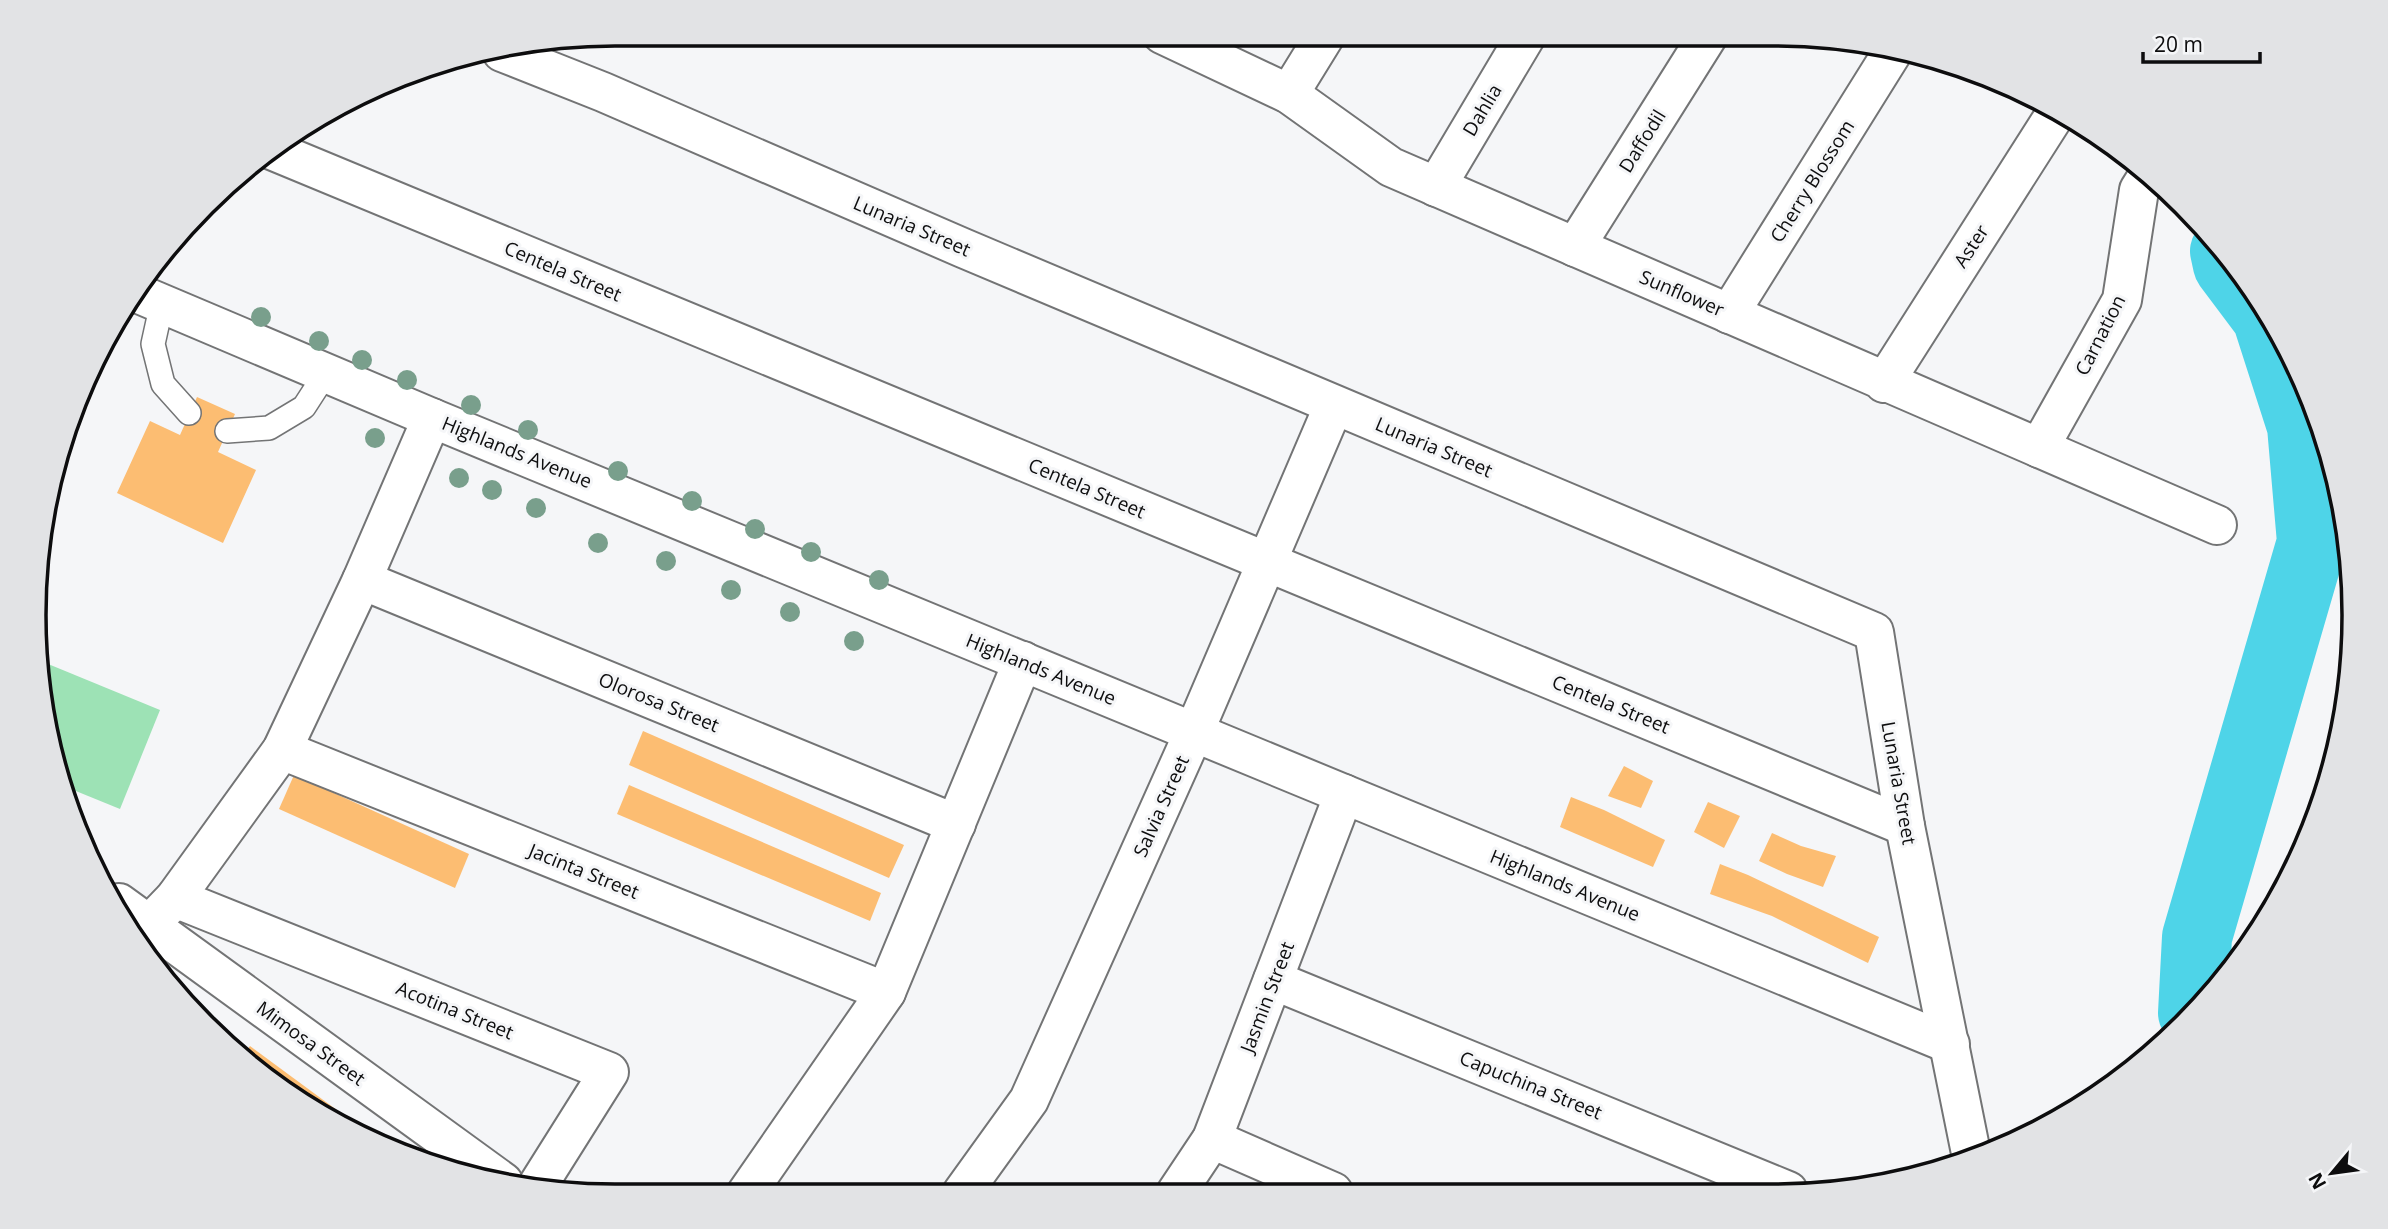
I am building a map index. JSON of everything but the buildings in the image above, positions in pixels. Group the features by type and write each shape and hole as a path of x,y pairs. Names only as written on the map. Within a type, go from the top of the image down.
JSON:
{"street":[{"name":"Sunflower","path":"1187,46 1289,94 1391,167 2217,526"},
{"path":"1289,94 1319,46"},
{"name":"Dahlia","path":"1436,187 1520,46"},
{"name":"Daffodil","path":"1575,247 1701,46"},
{"name":"Lunaria Street","path":"509,55 603,92 950,242 1874,632 1905,826 1970,1148"},
{"name":"Cherry Blossom","path":"1729,314 1889,57"},
{"name":"Aster","path":"1884,383 2052,119"},
{"name":"Centela Street","path":"281,154 1905,826"},
{"name":"Carnation","path":"2039,448 2122,300 2139,190 2144,183"},
{"name":"Highlands Avenue","path":"147,297 432,418 1951,1044"},
{"name":"Salvia Street","path":"968,1184 1029,1100 1194,732 1334,405"},
{"path":"149,925 175,898 282,750 362,580 432,418"},
{"name":"Olorosa Street","path":"362,580 956,824"},
{"path":"753,1184 886,992 1023,661"},
{"name":"Jacinta Street","path":"282,750 886,992"},
{"name":"Jasmin Street","path":"1182,1184 1212,1139 1344,794"},
{"name":"Acotina Street","path":"175,898 608,1072 542,1179"},
{"name":"Mimosa Street","path":"129,911 484,1168"},
{"name":"Capuchina Street","path":"1273,980 1771,1184"},
{"path":"1212,1139 1316,1184"}],"lane":[{"path":"147,297 153,344 163,384 189,413"},
{"path":"227,431 268,428 304,407 326,373"}],"green space":[{"path":"48,664 160,710 120,809 74,790 56,726"}],"waterway":[{"path":"2194,998 2197,937 2312,542 2302,426 2279,353"}]}
